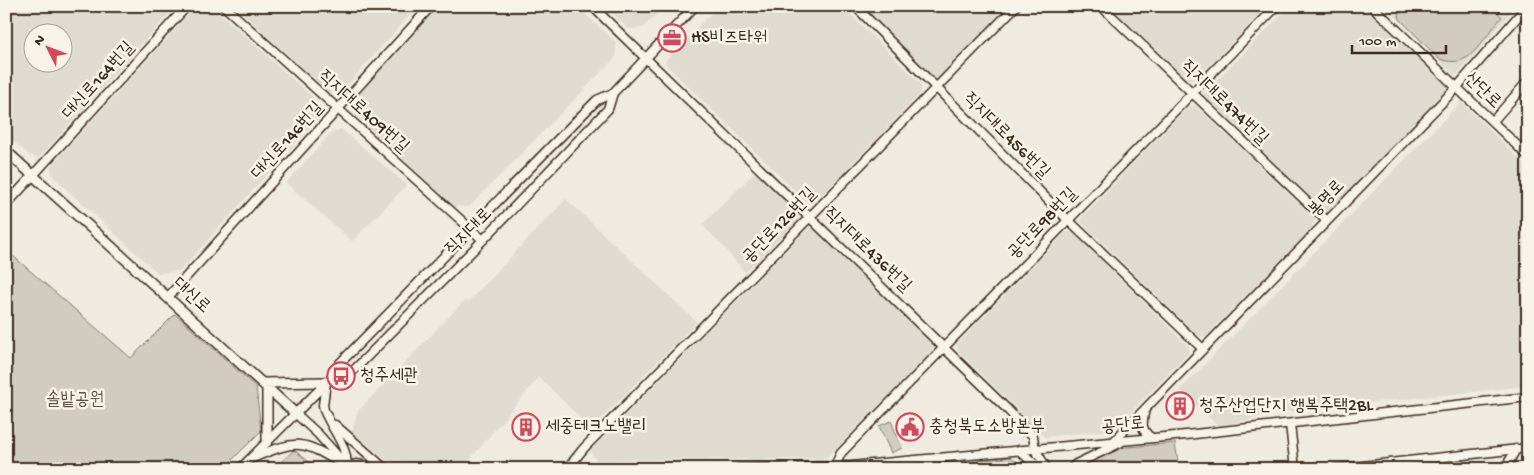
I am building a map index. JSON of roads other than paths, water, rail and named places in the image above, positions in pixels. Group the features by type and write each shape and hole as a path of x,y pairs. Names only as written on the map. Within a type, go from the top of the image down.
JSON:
{"main road":[{"name":"대신로","path":"6,151 295,413"},
{"path":"267,442 265,385 330,379"}],"street":[{"name":"대신로164번길","path":"6,205 187,6"},
{"name":"직지대로409번길","path":"224,6 482,240"},
{"name":"대신로146번길","path":"168,297 431,6"},
{"name":"직지대로436번길","path":"592,6 811,216 1033,436 1036,449 1047,469"},
{"name":"직지대로","path":"240,469 330,379 340,363 471,230 522,174 597,100 613,93 695,6"},
{"name":"직지대로456번길","path":"854,6 1068,220 1203,349"},
{"name":"공단로126번길","path":"567,469 584,448 1016,6"},
{"name":"직지대로474번길","path":"1101,6 1327,222"},
{"name":"공단로98번길","path":"835,466 841,454 1277,6"},
{"name":"산단로","path":"1372,6 1528,156"},
{"name":"봉명로","path":"1113,442 1457,87 1527,6"},
{"path":"1493,122 1528,81"},
{"name":"직지대로","path":"330,379 349,376 608,109 613,93"},
{"path":"330,379 323,405 328,419 341,440 348,468"},
{"name":"공단로","path":"738,469 835,466 1113,442 1528,397"},
{"path":"1145,409 1143,428 1153,438"},
{"name":"대신로","path":"295,413 318,434 348,468"},
{"path":"328,419 386,468"},
{"path":"1290,424 1295,469"},
{"path":"1071,469 1076,464 1126,440"},
{"path":"248,461 274,450 299,444 314,448 348,468"},
{"path":"1334,469 1528,448"},
{"path":"1505,469 1516,449"},
{"path":"1019,450 1040,469"},
{"path":"348,468 356,464 386,468"}],"place":[{"name":"HS비즈타워","path":"672,38"},
{"name":"청주세관","path":"341,376"},
{"name":"청주산업단지 행복주택2BL","path":"1180,406"},
{"name":"세중테크노밸리","path":"526,427"},
{"name":"충청북도소방본부","path":"910,427"}],"park label":[{"name":"솔밭공원","path":"75,400"}]}
